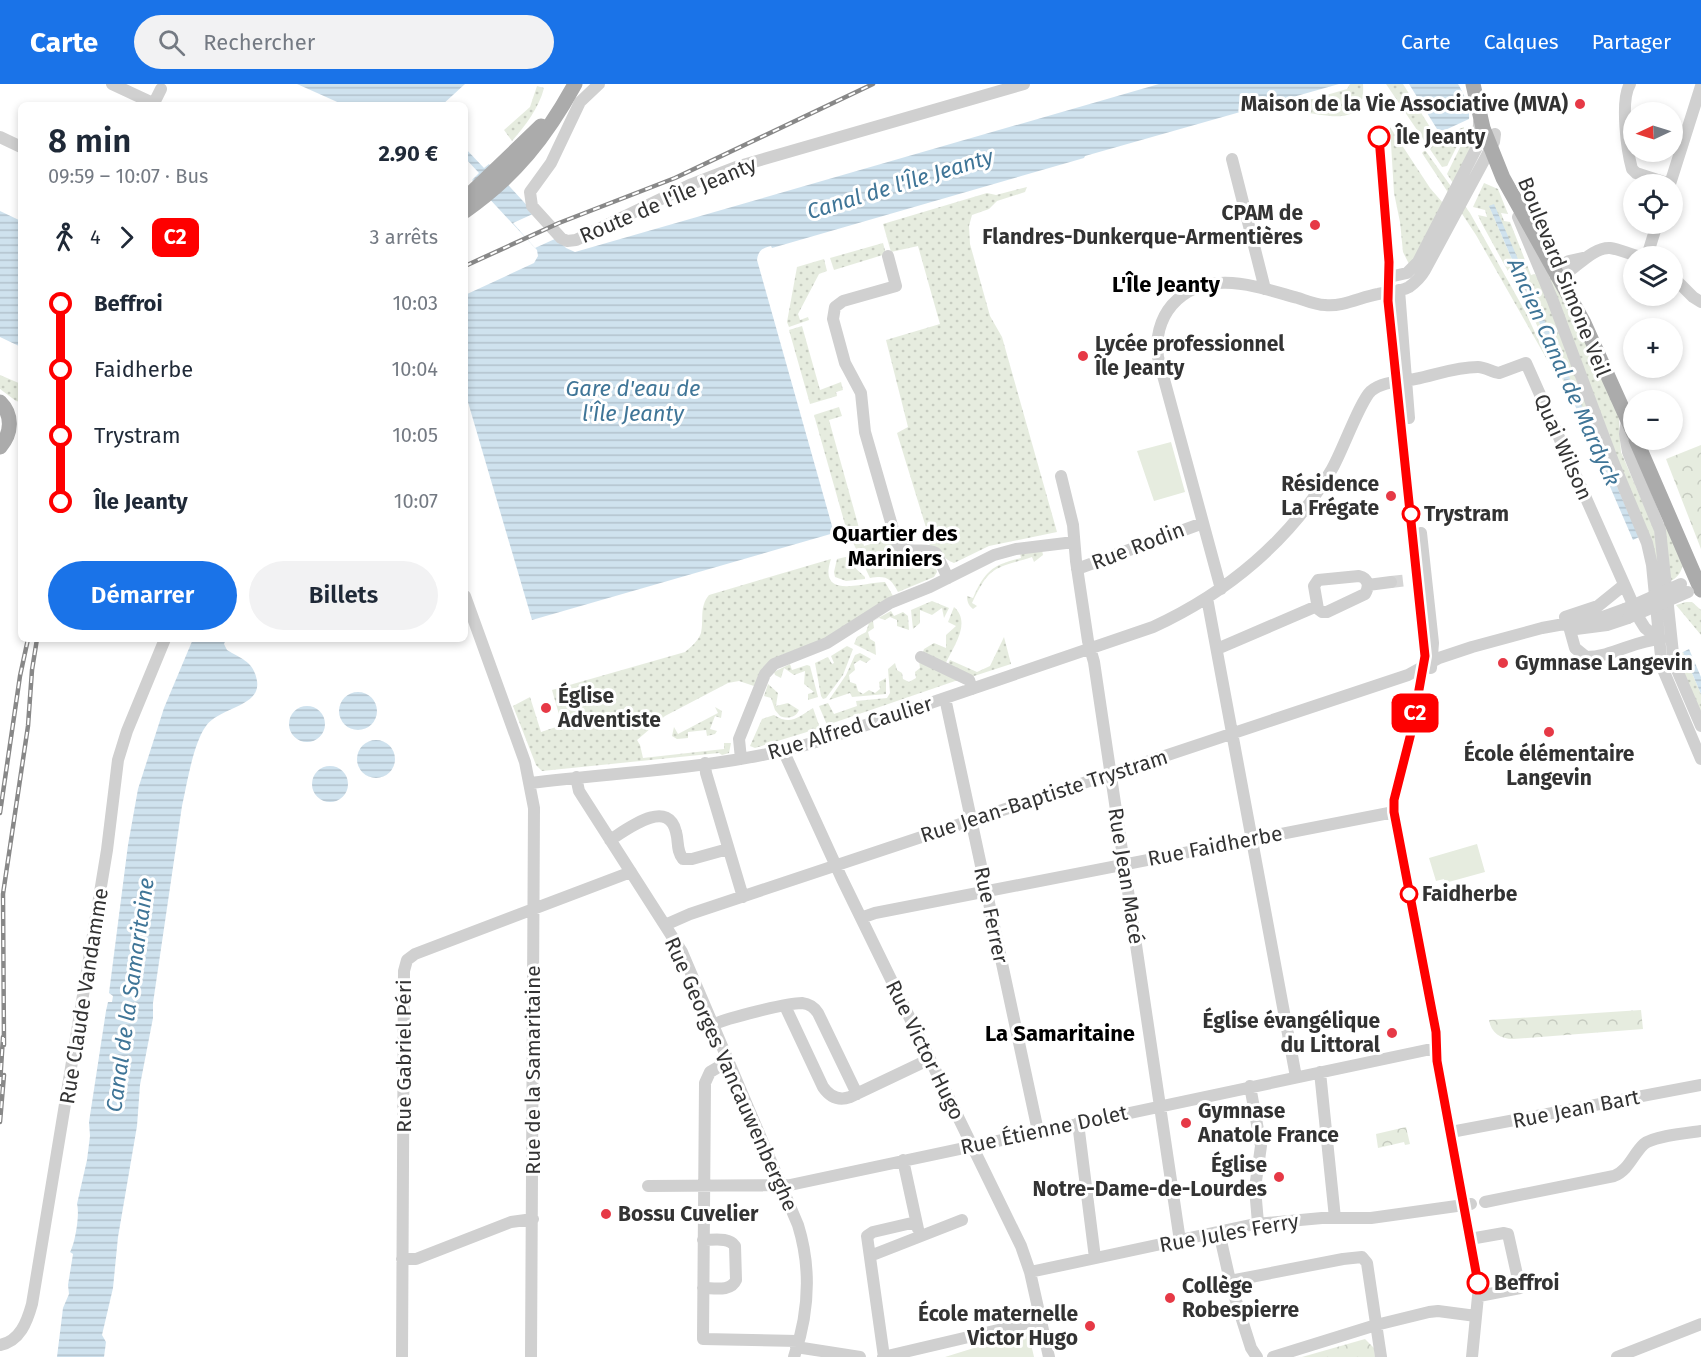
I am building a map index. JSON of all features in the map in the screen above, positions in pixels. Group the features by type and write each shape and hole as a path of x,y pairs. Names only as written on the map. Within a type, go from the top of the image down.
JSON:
{"main road":[{"path":"503,172 540,127 564,84"},
{"path":"473,197 503,172 529,156 544,136 575,84"},
{"name":"Boulevard Simone Veil","path":"1473,84 1490,149 1508,178"},
{"name":"Boulevard Simone Veil","path":"1482,84 1508,178"},
{"path":"1508,178 1596,332 1623,400"},
{"path":"3,405 18,410"},
{"path":"0,447 15,426 3,405"},
{"path":"1640,450 1696,583"},
{"path":"1647,450 1696,583"}],"street":[{"path":"112,84 151,102"},
{"name":"Route de l'Île Jeanty","path":"599,84 580,102 551,163 530,192 532,206 561,238 567,241 576,240 692,184 736,167 1024,84"},
{"path":"1630,84 1624,106 1632,169 1639,174"},
{"path":"1673,174 1701,86"},
{"path":"156,102 161,89"},
{"path":"1465,183 1479,140 1478,106"},
{"path":"1203,523 1157,347 1164,318 1172,306 1195,289 1231,282 1327,306 1411,285 1421,276 1441,228 1465,183 1490,149 1495,134"},
{"path":"0,137 18,146"},
{"path":"1232,159 1264,289"},
{"name":"Boulevard Simone Veil","path":"1508,178 1614,464 1647,543 1665,639 1701,726"},
{"path":"1441,228 1415,267 1405,274 1389,277 1394,291 1402,381 1433,639 1430,665 1394,800 1394,812 1436,1032 1436,1048 1451,1132 1474,1204 1470,1239 1479,1296 1472,1357"},
{"path":"1560,269 1608,248 1623,252"},
{"path":"888,256 896,286 840,303 834,310 833,322 844,363 861,393 865,432 897,543 906,551 924,550 936,553 948,578"},
{"path":"1683,287 1701,302"},
{"path":"1688,292 1701,297"},
{"name":"Quai Wilson","path":"1402,381 1447,370 1479,367 1499,373 1526,363 1641,623 1665,639"},
{"path":"1402,381 1413,579 1425,656 1430,665"},
{"name":"Rue Alfred Caulier","path":"530,783 741,759 819,741 1153,627 1221,589 1267,552 1311,501 1337,460 1369,393 1382,385 1402,381"},
{"name":"Boulevard Simone Veil","path":"1628,450 1660,530 1665,639 1661,663 1701,759"},
{"name":"Rue Jean Macé","path":"1061,476 1072,520 1077,569 1161,1105 1180,1241"},
{"name":"Rue Rodin","path":"1077,569 1184,528 1203,523 1221,589"},
{"path":"741,759 739,739 765,674 772,666 824,644 890,603 987,558 1006,551 1074,542"},
{"path":"1359,576 1364,578 1368,585 1367,592 1363,596 1332,610 1323,612 1317,606 1314,586 1320,579 1359,576"},
{"path":"1368,585 1391,582"},
{"name":"Rue Jean-Baptiste Trystram","path":"1430,665 1603,617 1627,613 1696,583"},
{"name":"Rue Jean-Baptiste Trystram","path":"665,925 742,897 1408,675 1453,653 1522,633 1594,608 1624,585"},
{"path":"1207,598 1296,1077"},
{"name":"Rue de la Samaritaine","path":"468,604 530,783 535,826 531,1357"},
{"path":"1217,649 1317,606"},
{"path":"1569,626 1575,648 1583,656 1595,656 1647,640 1665,639"},
{"name":"Rue Jean-Baptiste Trystram","path":"1522,633 1569,626"},
{"path":"1433,639 1440,650 1453,653"},
{"name":"Rue Claude Vandamme","path":"0,1345 19,1334 32,1304 104,872 118,760 164,642"},
{"path":"1626,648 1648,649 1661,663"},
{"path":"921,657 969,681 972,689"},
{"name":"Rue Ferrer","path":"945,698 1038,1131"},
{"name":"Rue Victor Hugo","path":"783,750 836,866 1021,1246 1030,1272 1049,1357"},
{"path":"705,763 742,897"},
{"name":"Rue Georges Vancauwenberghe","path":"576,777 579,791 682,952 801,1237 808,1269 807,1299 796,1348"},
{"name":"Rue Faidherbe","path":"861,918 875,913 1394,812"},
{"path":"610,840 644,818 662,817 669,819 675,828 678,851 683,859 692,859 728,849"},
{"name":"Rue Gabriel Péri","path":"402,1357 405,964 414,954 631,873"},
{"path":"712,1025 804,1003 817,1010 857,1094"},
{"path":"785,1006 825,1090 840,1099 857,1094 930,1059"},
{"name":"Rue Étienne Dolet","path":"648,1186 781,1186 1436,1048"},
{"path":"727,1062 711,1070 705,1081 703,1339 861,1357"},
{"path":"1320,1072 1335,1218"},
{"name":"Rue Jean Bart","path":"1451,1132 1701,1085"},
{"path":"1250,1086 1261,1146 1255,1188 1258,1223"},
{"path":"1078,1123 1095,1258"},
{"name":"Rue Jules Ferry","path":"1030,1272 1258,1223 1371,1218 1474,1204 1614,1176 1624,1171 1648,1141 1701,1131"},
{"path":"903,1160 919,1236"},
{"path":"402,1259 416,1258 515,1221 533,1219"},
{"path":"870,1256 962,1220"},
{"path":"916,1222 870,1232 867,1236 883,1357 1041,1320"},
{"path":"1219,1232 1230,1281 1252,1351 1257,1357"},
{"path":"1470,1239 1508,1234 1520,1288 1479,1296"},
{"path":"703,1288 728,1288 736,1280 734,1244 728,1240 704,1240"},
{"path":"1230,1281 1361,1256 1366,1261 1381,1357"},
{"path":"1273,1357 1376,1325 1434,1311 1476,1316"},
{"path":"1617,1357 1701,1324"},
{"path":"1632,1357 1701,1331"}],"green space":[{"path":"1350,84 1363,84 1359,107 1353,113 1335,116 1279,109 1347,89"},
{"path":"1386,84 1403,84 1435,135 1443,136 1464,127 1463,134 1447,166 1442,167"},
{"path":"537,86 544,88 539,103 527,123 512,141 504,130 530,107"},
{"path":"1474,124 1473,145 1453,183 1447,174 1468,131"},
{"path":"1390,127 1430,188 1443,203 1415,261 1409,264 1403,252 1394,193"},
{"path":"1425,150 1470,213 1526,313 1549,363 1476,235 1422,153"},
{"path":"1484,183 1498,189 1508,214 1501,213 1504,221 1510,222 1531,275 1535,274 1542,285 1610,468 1489,206 1576,408 1534,319 1481,222 1478,215 1487,217 1485,210 1473,207"},
{"path":"1027,187 1025,192 997,201 989,209 972,215 969,226 970,244 990,316 1002,337 1057,532 989,546 954,563 947,560 929,544 928,534 897,433 908,427 886,340 940,324 918,246 891,252 883,224 987,193 996,195"},
{"path":"883,243 886,254 834,270 830,258"},
{"path":"824,259 827,271 819,274 798,314 800,320 808,317 809,320 789,327 787,322 797,267"},
{"path":"1543,262 1564,291 1618,407 1621,452 1654,529 1662,586 1623,476"},
{"path":"802,326 820,390 841,382 843,390 836,392 837,396 810,404 789,330"},
{"path":"0,375 18,383 18,401 16,401 0,389"},
{"path":"839,407 842,416 829,420 864,546 877,542 875,537 888,535 889,542 901,556 929,558 937,572 934,577 898,592 893,583 887,579 870,578 846,528 814,415"},
{"path":"1171,442 1185,492 1154,501 1137,451"},
{"path":"1701,445 1701,549 1666,459"},
{"path":"1666,523 1683,564 1679,574 1670,581 1664,524"},
{"path":"1042,550 1043,555 1034,562 1032,557 994,570 984,581 972,603 977,606 973,609 970,607 967,596 973,598 981,581 996,567 1021,558 1020,553"},
{"path":"850,556 852,565 865,579 846,581 835,577 837,559"},
{"path":"831,559 828,572 830,580 836,585 855,586 885,582 893,596 830,637 779,656 757,687 739,681 728,683 665,716 637,740 643,758 724,749 724,743 731,743 729,753 542,771 536,765 513,706 530,697 541,732 562,725 552,690 685,652 701,633 703,609 709,595"},
{"path":"932,601 949,608 944,618 942,608 932,615 920,610 920,623 913,629 911,610"},
{"path":"1692,602 1701,610 1701,635 1676,605"},
{"path":"954,607 959,613 961,628 945,665 922,655 924,649 934,643 946,648 946,635 956,626 948,622"},
{"path":"891,611 894,616 903,612 908,616 909,630 897,626 897,620 890,617 885,620 879,618 873,621 874,628 868,632 870,639 875,642 876,655 854,644 857,637 866,632 869,623"},
{"path":"1004,637 1011,664 971,677 947,666 950,660 977,672 990,666"},
{"path":"847,646 853,649 843,675 823,699 815,663 828,657 832,664 834,663 831,656"},
{"path":"1683,652 1701,694 1701,716 1677,655"},
{"path":"860,653 871,659 866,663 860,660 854,664 855,670 849,675 850,682 856,684 858,691 863,694 869,690 875,693 880,689 879,682 886,678 886,694 852,697 850,693 829,700 846,675 855,655"},
{"path":"919,661 961,679 827,725 819,706 828,703 834,714 857,706 856,701 887,698 890,693 888,669 895,663 903,679 909,682 916,678 915,672 920,668"},
{"path":"790,664 792,670 810,666 818,697 808,700 808,694 814,692 804,684 805,671 794,675 784,668 781,678 775,675 774,672"},
{"path":"768,684 778,693 776,706 788,703 799,710 796,715 788,718 780,716 771,698 764,696"},
{"path":"715,707 722,711 721,718 715,716 710,729 717,731 715,734 707,736 706,730 688,732 688,738 677,739 672,736 674,727 678,734 718,713"},
{"path":"813,708 820,728 755,748 750,746 762,719 774,715 790,720"},
{"path":"1477,844 1485,872 1445,883 1444,879 1436,881 1429,858"},
{"path":"1641,1010 1643,1029 1513,1039 1497,1034 1489,1020"},
{"path":"1406,1127 1410,1144 1405,1145 1404,1142 1378,1148 1376,1134"},
{"path":"1028,1331 1034,1357 945,1357"},
{"path":"1365,1339 1374,1348 1375,1357 1302,1357"}],"water":[{"path":"297,84 465,84 445,102 337,102"},
{"name":"Gare d'eau de l'Île Jeanty","path":"1159,84 1339,84 763,249 759,252 757,260 834,533 532,620 468,402 468,294 534,263 538,256 537,250 472,180 479,173 468,161 468,151 484,168 489,164 566,248 575,252"},
{"path":"1409,84 1458,84 1469,110 1469,119 1443,131 1437,129"},
{"name":"Ancien Canal de Mardyck","path":"1494,204 1639,537 1633,540 1489,206"},
{"path":"0,211 18,220 18,346 0,337"},
{"name":"Canal de la Samaritaine","path":"192,642 225,642 227,650 253,669 257,690 246,702 220,715 206,726 197,743 188,776 153,1003 153,1018 140,1085 137,1126 118,1237 113,1288 102,1335 106,1342 104,1357 57,1357 63,1308 69,1294 68,1285 73,1254 70,1252 75,1236 77,1204 87,1160 89,1122 106,1011 108,1002 112,1002 113,996 109,993 128,845 138,789 164,708"},
{"path":"1689,649 1701,677 1701,694 1683,652"},
{"path":"358,692 372,697 377,711 372,725 358,730 344,725 339,711 344,697"},
{"path":"307,706 320,711 325,724 320,737 307,742 294,737 289,724 294,711"},
{"path":"376,740 390,745 395,759 390,773 376,778 362,773 357,759 362,745"},
{"path":"330,766 343,771 348,784 343,797 330,802 317,797 312,784 317,771"}],"pier":[{"path":"535,213 557,238 535,248 513,223"}],"tunnel":[{"path":"1391,582 1408,580"}],"railway":[{"path":"468,265 559,223 675,178 873,84"},
{"path":"0,813 20,676 27,642"},
{"path":"4,1045 3,894 28,726 37,642"},
{"path":"0,1084 3,1037"},
{"path":"0,1122 4,1075"}],"bus line":[{"name":"C2","path":"1379,137 1389,262 1388,301 1425,656 1412,729 1394,800 1394,820 1436,1032 1437,1061 1478,1283"}],"place":[{"name":"Maison de la Vie Associative (MVA)","path":"1580,104"},
{"name":"Île Jeanty","path":"1379,137"},
{"name":"CPAM de Flandres-Dunkerque-Armentières","path":"1315,225"},
{"name":"Lycée professionnel Île Jeanty","path":"1083,356"},
{"name":"Résidence La Frégate","path":"1391,496"},
{"name":"Trystram","path":"1411,514"},
{"name":"Gymnase Langevin","path":"1503,663"},
{"name":"Église Adventiste","path":"546,708"},
{"name":"École élémentaire Langevin","path":"1549,732"},
{"name":"Faidherbe","path":"1409,894"},
{"name":"Église évangélique du Littoral","path":"1392,1033"},
{"name":"Gymnase Anatole France","path":"1186,1123"},
{"name":"Église Notre-Dame-de-Lourdes","path":"1279,1177"},
{"name":"Bossu Cuvelier","path":"606,1214"},
{"name":"Beffroi","path":"1478,1283"},
{"name":"Collège Robespierre","path":"1170,1298"},
{"name":"École maternelle Victor Hugo","path":"1090,1326"}],"district":[{"name":"L'Île Jeanty","path":"1166,284"},
{"name":"Quartier des Mariniers","path":"895,546"},
{"name":"La Samaritaine","path":"1060,1033"}],"water label":[{"name":"Canal de l'Île Jeanty","path":"900,184"}]}
